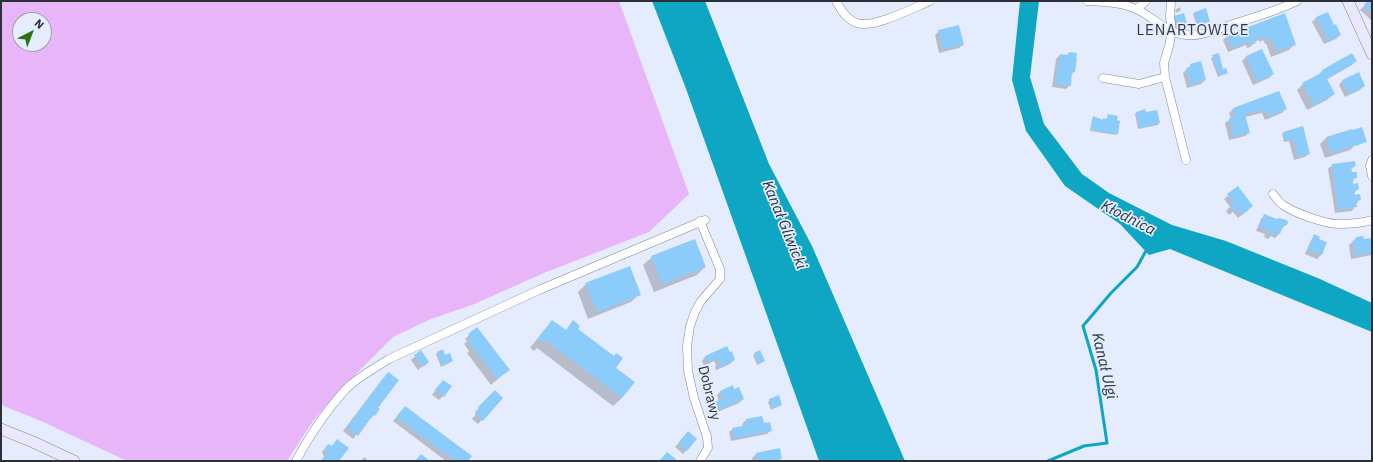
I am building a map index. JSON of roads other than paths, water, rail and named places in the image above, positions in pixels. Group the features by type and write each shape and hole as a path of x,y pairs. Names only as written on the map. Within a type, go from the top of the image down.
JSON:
{"main road":[{"path":"1348,1 1372,54"},
{"path":"1,429 74,461"}],"street":[{"path":"836,1 841,10 849,19 862,24 872,24 930,1"},
{"path":"1086,1 1114,3 1137,9 1172,31 1185,36 1198,35 1297,1"},
{"path":"1137,9 1146,1"},
{"path":"1171,1 1170,17 1172,31 1170,46 1164,63 1165,77 1186,160"},
{"path":"1103,78 1139,84 1165,77"},
{"path":"1372,160 1370,166 1372,176"},
{"path":"1273,194 1282,205 1298,213 1323,221 1337,224 1366,222 1372,220"},
{"name":"Dobrawy","path":"296,461 324,415 349,387 366,373 389,359 539,290 702,220 720,269 720,278 701,301 695,312 690,326 687,346 688,371 694,398 707,437 708,448 700,461"}],"water":[{"name":"Kanał Gliwicki","path":"652,1 705,1 769,164 812,246 905,461 819,461 685,86"},
{"name":"Kłodnica","path":"1020,1 1039,1 1030,77 1044,124 1082,174 1109,193 1172,225 1226,241 1320,279 1372,303 1372,332 1170,249 1149,255 1120,224 1065,186 1026,131 1012,80"}],"waterway":[{"name":"Kanał Ulgi","path":"1048,461 1084,446 1107,443 1096,370 1083,326 1111,293 1137,267 1147,249"}],"district":[{"name":"LENARTOWICE","path":"1193,31"}]}
